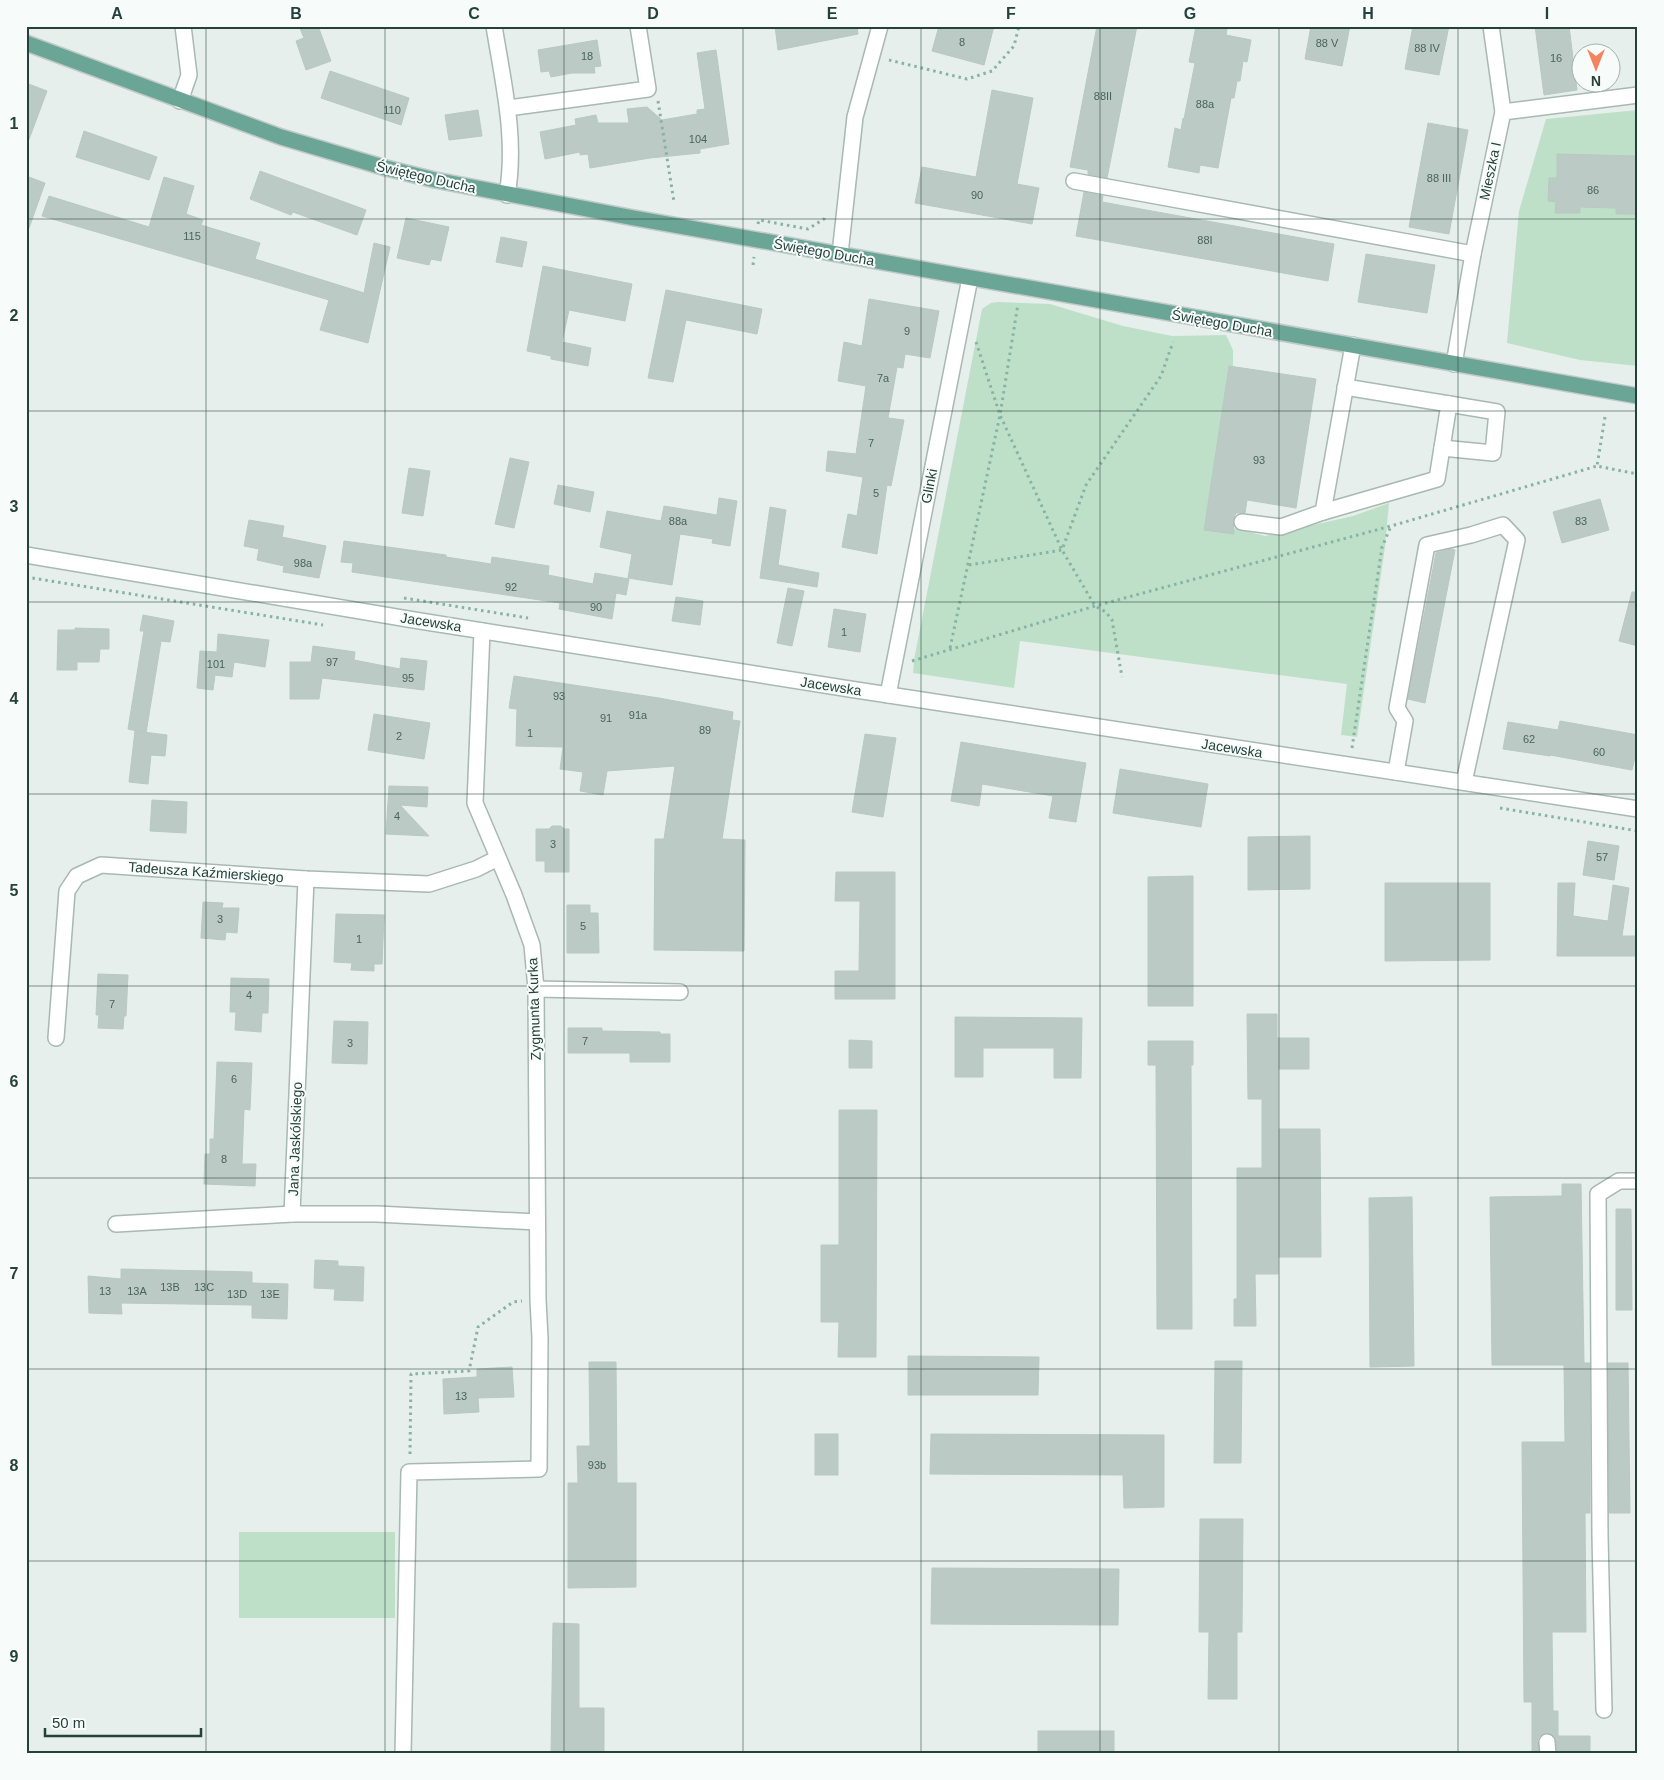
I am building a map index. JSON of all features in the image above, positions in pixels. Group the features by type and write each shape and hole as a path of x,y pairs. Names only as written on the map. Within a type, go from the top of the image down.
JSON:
{"main road":[{"name":"Świętego Ducha","path":"26,43 281,138 386,168 507,195 1638,396"}],"street":[{"path":"180,101 189,75 183,26"},
{"path":"494,26 508,108 512,170 507,195"},
{"path":"508,108 648,89 638,26"},
{"path":"840,254 855,117 880,26"},
{"name":"Mieszka I","path":"1454,364 1473,254 1503,112 1491,26"},
{"path":"1503,112 1638,96"},
{"path":"1074,181 1473,254"},
{"name":"Glinki","path":"888,695 970,278"},
{"path":"1323,512 1352,345"},
{"path":"1345,386 1497,412 1493,453 1442,448"},
{"path":"1242,522 1281,527 1323,512 1437,479 1449,404"},
{"path":"1396,772 1405,722 1398,708 1427,545 1503,525 1517,540 1464,782"},
{"name":"Jacewska","path":"26,555 482,631 888,695 1638,809"},
{"name":"Zygmunta Kurka","path":"409,1472 538,1469 540,1338 537,1222 536,988 532,945 514,895 475,802 482,631"},
{"name":"Tadeusza Kaźmierskiego","path":"56,1038 67,891 77,876 101,865 306,879 429,884 476,869 498,858"},
{"name":"Jana Jaskólskiego","path":"306,879 292,1214 377,1214 537,1222"},
{"path":"536,988 680,992"},
{"path":"1604,1710 1600,1526 1598,1194 1619,1181 1638,1182"},
{"path":"116,1224 292,1214"},
{"path":"403,1754 409,1472"}],"path":[{"path":"886,59 967,79 992,71 1014,46 1019,26"},
{"path":"648,89 659,102 674,202"},
{"path":"753,265 759,220 808,229 824,219 828,208 845,210"},
{"path":"950,648 1000,415 1018,301"},
{"path":"960,330 973,332 1000,415 1062,550 1095,606 1106,612 1112,620 1122,677"},
{"path":"1062,550 1086,485 1161,376 1173,342"},
{"path":"1597,466 1605,417"},
{"path":"893,667 950,648 1095,606 1391,526 1597,466 1638,474"},
{"path":"1345,747 1353,748 1382,547 1391,526"},
{"path":"969,565 1062,550"},
{"path":"409,1472 411,1374 470,1371 478,1327 513,1302 538,1300"}],"green space":[{"path":"1638,110 1638,366 1580,360 1507,343 1519,211 1546,119"},
{"path":"991,303 1050,304 1123,326 1172,336 1226,335 1233,350 1233,367 1229,367 1204,529 1234,533 1234,528 1265,536 1353,516 1389,503 1385,547 1357,737 1341,735 1347,684 1020,641 1014,688 913,673 982,309"},
{"path":"239,1532 395,1532 395,1618 239,1618"}],"building":[{"path":"299,26 318,26 331,61 306,70 296,41 304,38"},
{"path":"775,26 857,26 858,34 778,50"},
{"path":"939,26 994,26 984,65 932,51"},
{"path":"1097,26 1137,26 1107,178 1088,174 1088,170 1070,167"},
{"path":"1196,26 1213,26 1227,29 1226,35 1251,40 1247,62 1243,61 1240,81 1237,81 1234,98 1231,98 1218,168 1200,165 1199,173 1168,167 1175,128 1181,130 1184,119 1195,63 1189,62"},
{"path":"1311,26 1350,26 1342,66 1305,59"},
{"path":"1413,26 1449,26 1439,75 1405,69"},
{"path":"1535,26 1569,26 1572,50 1572,91 1544,95"},
{"path":"597,40 601,66 594,67 595,73 572,73 551,77 549,71 541,72 538,50"},
{"path":"716,50 729,144 700,149 700,153 650,158 590,168 588,154 580,155 580,152 545,159 540,132 576,125 575,119 596,115 598,123 629,123 627,109 647,107 662,120 697,114 697,110 705,109 697,53"},
{"path":"330,71 409,98 401,125 321,98"},
{"path":"26,83 47,91 28,142 26,142"},
{"path":"992,90 1033,98 1017,184 1039,188 1032,224 915,203 922,167 976,177"},
{"path":"478,110 482,136 449,140 445,115"},
{"path":"1428,123 1468,130 1449,234 1409,227"},
{"path":"84,131 157,157 149,180 76,157"},
{"path":"1557,154 1638,156 1638,214 1616,214 1616,208 1580,207 1580,213 1555,213 1556,202 1548,201 1549,178 1557,178"},
{"path":"260,171 366,210 357,235 293,212 291,215 250,199"},
{"path":"26,176 45,183 29,228 26,228"},
{"path":"164,177 194,186 186,214 203,220 201,225 260,243 255,259 364,293 374,243 390,247 368,343 320,330 329,300 42,216 49,196 149,227"},
{"path":"1084,192 1103,196 1102,202 1334,244 1328,281 1076,236"},
{"path":"406,218 449,227 441,261 431,259 429,265 397,258"},
{"path":"501,237 527,242 522,267 496,262"},
{"path":"1366,254 1435,265 1427,313 1358,302"},
{"path":"543,266 632,284 625,321 569,310 562,342 591,348 588,366 551,359 551,356 527,351"},
{"path":"666,290 762,309 757,334 686,320 673,382 648,378"},
{"path":"869,299 939,311 930,358 905,354 903,368 897,367 888,418 904,420 891,486 887,485 877,554 842,547 848,514 857,516 863,477 826,471 828,451 856,454 866,386 838,381 844,342 862,346"},
{"path":"1229,366 1316,379 1296,508 1247,500 1245,513 1236,513 1233,520 1234,534 1204,530"},
{"path":"510,458 529,462 514,528 495,524"},
{"path":"409,468 430,471 423,516 402,513"},
{"path":"558,485 594,492 590,512 554,504"},
{"path":"719,498 737,501 730,546 712,543 713,539 680,534 672,585 628,578 632,554 600,547 607,511 661,521 664,506 717,515"},
{"path":"1600,499 1609,530 1562,543 1553,512"},
{"path":"770,507 786,510 778,565 819,573 817,587 760,578"},
{"path":"249,520 284,526 282,537 326,546 319,578 283,572 284,566 257,560 259,549 244,546"},
{"path":"344,541 446,555 446,557 491,564 492,557 549,566 548,575 593,584 595,573 629,579 626,595 616,593 612,619 559,609 560,603 352,572 353,563 341,562"},
{"path":"1451,549 1455,550 1425,703 1408,699 1436,553"},
{"path":"788,588 804,591 792,646 777,643"},
{"path":"1632,592 1638,592 1638,646 1619,641"},
{"path":"676,597 703,601 700,625 672,621"},
{"path":"834,609 866,614 860,652 828,647"},
{"path":"143,615 174,621 170,642 161,641 146,733 128,729 144,631 140,631"},
{"path":"75,628 109,629 109,649 100,649 99,662 77,662 77,670 57,670 58,630 75,630"},
{"path":"218,634 269,640 265,667 234,662 232,677 215,675 213,690 197,688 200,651 217,652"},
{"path":"313,646 355,652 354,660 400,669 401,658 427,661 424,690 322,678 319,699 290,699 290,662 311,662"},
{"path":"514,676 659,698 733,712 732,720 740,721 722,839 745,840 744,951 654,950 655,839 664,839 675,766 607,771 603,795 580,791 583,772 560,769 563,747 516,746 517,709 509,708"},
{"path":"374,714 430,723 424,759 368,750"},
{"path":"1560,721 1638,735 1638,745 1632,770 1550,755 1503,749 1508,722 1558,730"},
{"path":"135,731 167,735 165,756 151,755 148,784 129,782"},
{"path":"865,734 896,738 883,817 852,812"},
{"path":"961,742 1086,763 1076,822 1049,818 1053,796 982,784 979,806 951,801"},
{"path":"1120,769 1208,784 1201,827 1113,813"},
{"path":"389,786 428,787 427,807 400,805 429,836 386,834"},
{"path":"152,800 187,802 186,833 150,831"},
{"path":"552,826 561,826 564,829 569,829 569,872 545,872 545,861 536,861 536,829 549,829"},
{"path":"1310,836 1310,889 1248,890 1248,837"},
{"path":"1588,841 1619,846 1614,880 1583,875"},
{"path":"836,872 895,872 895,999 835,999 835,971 859,971 860,901 835,901"},
{"path":"1193,876 1193,1006 1148,1006 1148,877"},
{"path":"1385,883 1490,883 1490,960 1385,961"},
{"path":"1558,883 1575,883 1573,916 1608,921 1613,885 1629,888 1622,936 1638,936 1638,956 1557,956"},
{"path":"203,902 223,903 222,908 239,908 237,933 226,932 225,940 201,938"},
{"path":"567,905 590,905 590,913 598,913 599,953 567,953"},
{"path":"336,914 384,915 382,964 374,964 374,971 351,970 352,963 334,962"},
{"path":"98,974 128,975 126,1016 124,1016 123,1029 98,1028 99,1015 96,1015"},
{"path":"231,978 269,979 268,1013 262,1013 261,1032 235,1030 236,1012 230,1012"},
{"path":"1247,1014 1277,1014 1277,1038 1309,1038 1309,1069 1278,1069 1278,1129 1320,1129 1321,1257 1278,1257 1278,1274 1255,1274 1256,1326 1234,1326 1234,1299 1237,1299 1237,1168 1262,1168 1262,1099 1248,1099"},
{"path":"955,1017 1082,1018 1081,1078 1054,1078 1054,1048 983,1048 983,1077 955,1077"},
{"path":"334,1021 368,1022 367,1064 332,1063"},
{"path":"568,1028 602,1028 602,1031 660,1032 660,1034 670,1034 670,1062 630,1062 630,1053 568,1053"},
{"path":"849,1040 872,1041 872,1068 849,1068"},
{"path":"1148,1041 1193,1041 1193,1065 1191,1065 1192,1329 1157,1329 1156,1065 1148,1065"},
{"path":"217,1062 252,1063 250,1110 244,1109 242,1164 256,1164 255,1186 204,1184 205,1154 210,1154 210,1139 214,1139"},
{"path":"839,1110 877,1110 876,1357 838,1357 839,1322 821,1322 821,1245 839,1245"},
{"path":"1562,1184 1581,1184 1584,1363 1590,1363 1590,1513 1585,1513 1586,1632 1552,1632 1553,1711 1558,1711 1558,1736 1590,1736 1590,1754 1557,1754 1555,1737 1547,1733 1538,1738 1539,1754 1532,1754 1532,1702 1524,1702 1522,1442 1565,1442 1564,1365 1492,1365 1490,1197 1562,1196"},
{"path":"1412,1197 1414,1366 1370,1367 1369,1198"},
{"path":"1616,1209 1631,1209 1632,1310 1616,1310"},
{"path":"315,1260 338,1261 338,1266 364,1267 363,1301 334,1300 335,1289 314,1288"},
{"path":"121,1269 252,1272 252,1283 288,1284 287,1319 252,1318 252,1305 121,1303 122,1314 89,1313 88,1276 121,1279"},
{"path":"908,1356 1039,1357 1038,1395 908,1395"},
{"path":"1215,1361 1242,1361 1241,1463 1214,1463"},
{"path":"589,1362 616,1362 617,1483 636,1483 636,1587 568,1588 568,1483 578,1483 577,1446 590,1446"},
{"path":"1608,1363 1628,1363 1630,1513 1609,1513"},
{"path":"512,1367 514,1397 478,1398 479,1412 444,1414 443,1379 477,1377 477,1369"},
{"path":"815,1434 838,1434 838,1475 815,1475"},
{"path":"931,1434 1164,1435 1164,1507 1124,1508 1123,1475 930,1474"},
{"path":"1200,1519 1243,1519 1242,1632 1237,1632 1237,1699 1208,1699 1209,1632 1199,1632"},
{"path":"932,1568 1119,1569 1118,1625 931,1624"},
{"path":"553,1623 579,1624 579,1708 604,1708 604,1754 551,1754"},
{"path":"1038,1731 1114,1731 1114,1754 1038,1754"}]}
